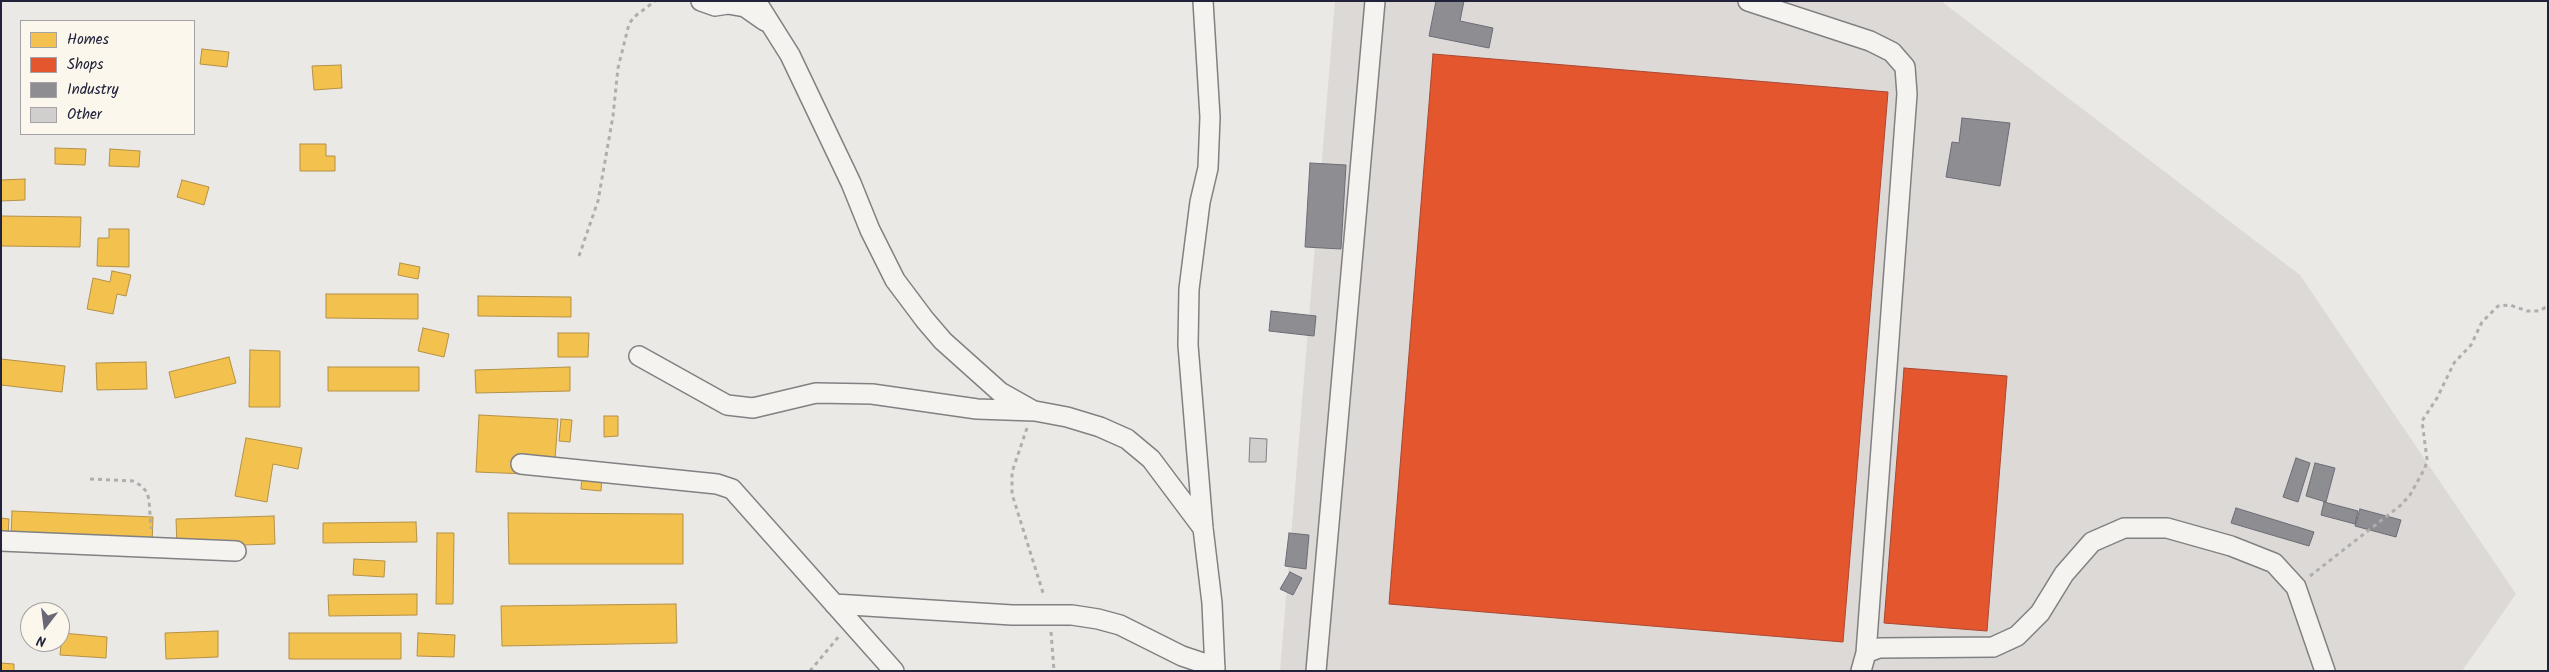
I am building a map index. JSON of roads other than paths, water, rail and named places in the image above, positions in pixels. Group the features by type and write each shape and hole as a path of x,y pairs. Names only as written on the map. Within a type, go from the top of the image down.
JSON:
{"street":[{"path":"701,1 715,6 728,4 745,7 776,30"},
{"path":"756,1 776,30 821,117 852,183 870,230 895,280 943,341 1000,392 1035,411"},
{"path":"834,604 1098,619 1120,625 1182,656 1215,669 1212,603 1203,528 1188,345 1189,289 1199,210 1208,168 1210,117 1203,1"},
{"path":"1316,671 1375,1"},
{"path":"1748,1 1870,41 1892,52 1905,67 1907,94 1863,662"},
{"path":"639,356 727,405 753,408 816,393 872,394 977,409 1035,411 1083,422 1127,439 1151,459 1203,528"},
{"path":"521,464 717,484 732,489 894,671"},
{"path":"1863,662 1879,648 1993,646 2017,636 2040,613 2064,574 2092,542 2124,528 2167,528 2232,546 2274,563 2296,588 2325,671"},
{"path":"1,541 236,551"}]}
